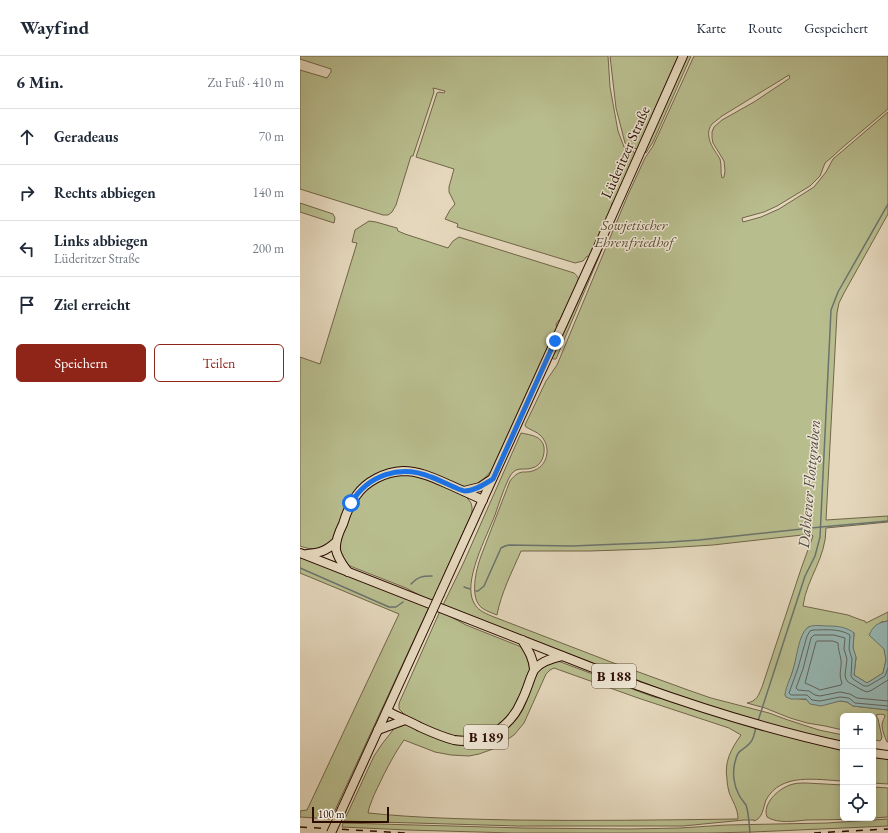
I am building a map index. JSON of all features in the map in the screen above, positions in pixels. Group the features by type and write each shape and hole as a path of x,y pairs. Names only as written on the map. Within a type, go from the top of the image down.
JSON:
{"main road":[{"name":"Lüderitzer Straße","path":"331,833 493,479 683,56"},
{"path":"348,572 338,556 336,542 355,496 368,484 382,475 401,471 418,472 483,500"},
{"path":"464,492 480,487 493,479"},
{"path":"302,554 324,551 336,542"},
{"path":"302,554 348,572"},
{"name":"B 188","path":"348,572 659,693 762,726 840,745"},
{"path":"522,640 531,655 534,669 548,660 563,656"},
{"name":"B 189","path":"387,711 444,737 468,740 477,739 496,732 504,726 516,712 522,702 534,669"},
{"path":"378,730 405,720"},
{"path":"876,754 888,756"}],"green space":[{"path":"300,56 608,56 610,87 618,131 624,147 634,152 635,156 615,202 612,203 611,209 590,257 587,256 583,261 575,263 457,227 458,224 445,219 455,204 449,192 454,169 416,157 437,93 444,93 445,91 433,88 434,92 413,156 411,156 396,205 392,212 388,215 383,215 300,189 300,70 327,78 331,72 331,69 300,59"},
{"path":"610,56 679,56 638,149 625,143 616,108"},
{"path":"687,56 691,56 653,142 646,153 644,152"},
{"name":"Sowjetischer Ehrenfriedhof","path":"694,56 888,56 888,109 825,163 820,176 810,186 777,206 764,212 742,218 743,222 761,217 779,209 814,187 826,172 833,159 888,112 888,214 844,293 839,303 837,313 826,520 888,516 888,522 826,528 823,549 808,586 803,606 848,615 865,621 866,623 888,612 888,621 881,622 886,660 883,673 867,683 854,675 856,658 853,648 854,633 808,627 803,634 785,695 800,699 847,702 853,706 888,710 888,742 882,727 885,715 876,715 876,713 840,713 840,729 807,723 747,703 755,699 762,687 813,536 811,534 713,545 649,549 521,551 504,591 497,615 482,608 478,603 475,584 479,562 510,481 517,474 535,470 540,467 546,459 547,449 544,439 525,425 546,381 557,365 627,197 645,158 653,146","holes":["789,75 790,78 754,102 722,120 714,127 712,132 713,143 724,161 725,171 724,177 722,178 720,159 709,139 710,127 722,116"]},
{"path":"300,203 333,214 335,218 334,223 300,212"},
{"path":"369,221 397,228 398,231 405,234 448,248 453,241 459,237 574,273 577,276 578,283 560,320 556,324 557,329 498,459 493,469 480,483 466,487 420,469 412,468 368,479 331,542 324,547 316,549 308,548 300,546 300,357 320,364 357,243 352,242 355,230"},
{"path":"605,239 606,240 556,359 553,359 552,357"},
{"path":"521,433 536,437 543,443 543,457 540,463 535,467 518,469 510,476 477,559 473,571 471,594 474,603 478,608 494,617 611,662 711,698 769,713 819,730 840,734 840,742 748,719 663,690 443,605 463,564"},
{"path":"404,474 419,476 449,488 465,496 471,503 472,507 472,513 432,601 406,588 350,566 340,555 339,550 344,528 353,507 361,495 372,486 389,477"},
{"path":"300,556 429,607 331,819 300,817 300,811 307,810 399,614 300,573"},
{"path":"440,611 466,625 523,648 531,665 523,690 511,713 493,729 478,735 462,737 449,735 437,731 409,717 399,709 400,701"},
{"path":"553,661 558,661 654,697 670,700 791,737 840,749 840,781 811,779 790,781 781,785 773,791 766,800 761,815 754,821 744,820 683,826 519,826 344,821 374,756 393,730 393,727 403,724 407,725 459,744 468,745 487,741 504,731 518,717 523,709 539,669","holes":["554,668 729,728 741,735 734,745 727,761 726,773 728,789 736,808 738,819 513,820 459,819 368,813 374,795 404,740 435,752 451,755 469,756 493,749 514,735 524,723 546,674"]},
{"path":"876,715 882,737 879,741 876,740"},
{"path":"876,757 888,759 888,784 876,783"},
{"path":"796,783 840,785 840,820 787,822 776,821 767,817 767,807 776,793 785,787"},
{"path":"876,787 888,788 888,817 876,818"},
{"path":"888,819 888,826 708,833 513,833 342,827 343,823 523,828 629,829 827,823 876,821"}],"water":[{"path":"888,621 888,710 853,706 847,702 840,701 821,706 810,704 806,699 791,699 786,697 785,695 800,640 807,628 814,626 835,626 845,628 854,633 853,648 856,657 854,675 867,683 883,673 886,660 884,649 869,635 876,625"}],"waterway":[{"name":"Dahlener Flottgraben","path":"758,721 805,576 815,556 820,537 831,310 838,292 888,204"},
{"path":"476,591 484,586 501,548 509,545 572,546 669,542 888,521"},
{"path":"300,568 389,607 396,607 403,602"},
{"path":"411,584 420,577 432,576"},
{"path":"464,587 470,589"},
{"name":"Dahlener Flottgraben","path":"750,833 747,808 736,788 734,771 737,754 751,741 756,726"}],"railway":[{"path":"300,827 406,833"},
{"path":"814,833 888,829"}],"route":[{"path":"351,503 357,494 368,484 382,475 395,472 408,471 421,473 464,492 480,487 493,479 555,341"}]}
